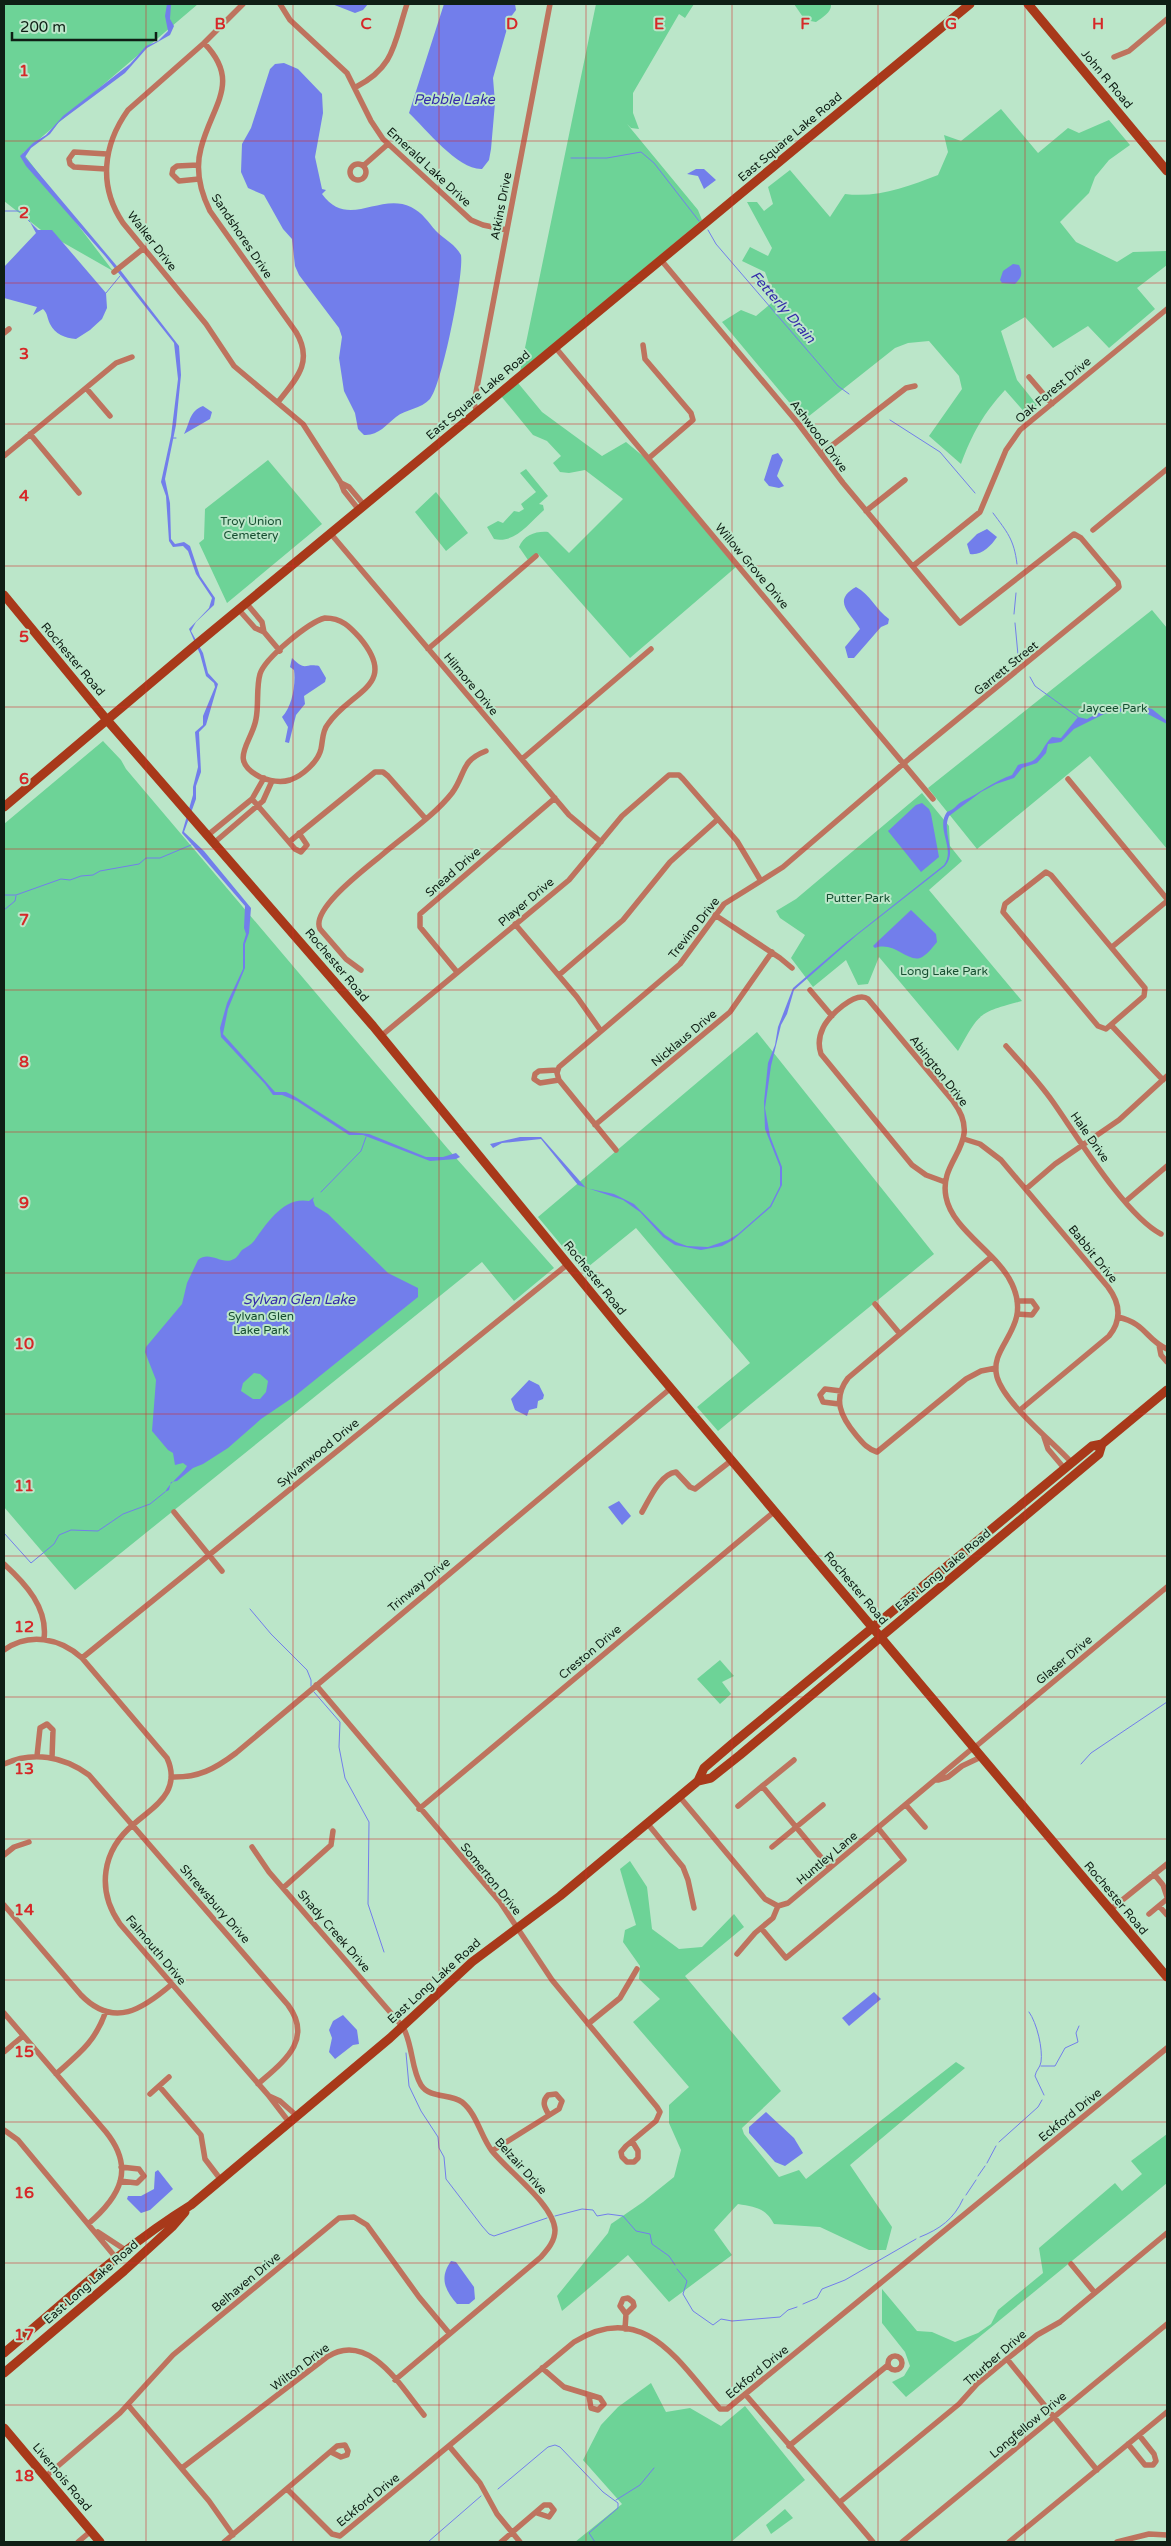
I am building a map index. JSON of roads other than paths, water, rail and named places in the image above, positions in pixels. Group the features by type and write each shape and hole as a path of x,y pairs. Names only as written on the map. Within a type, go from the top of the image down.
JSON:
{"main road":[{"name":"East Square Lake Road","path":"4,807 361,508 970,4"},
{"name":"John R Road","path":"1028,4 1167,171"},
{"name":"Rochester Road","path":"4,595 107,720 381,1036 671,1388 1167,1977"},
{"name":"East Long Lake Road","path":"698,1781 704,1768 735,1741 1024,1500 1092,1446 1102,1444 1167,1390"},
{"name":"East Long Lake Road","path":"4,2353 127,2251 191,2205 221,2180 402,2027 472,1962 560,1896 698,1781 711,1778 882,1638 1099,1454 1102,1444"},
{"path":"1081,1454 1086,1459 1086,1465"},
{"path":"1024,1500 1026,1509 1032,1512"},
{"path":"1003,1518 1008,1522 1009,1531"},
{"path":"900,1604 904,1612 910,1614"},
{"path":"848,1647 854,1652 853,1661"},
{"path":"735,1741 734,1748 740,1755"},
{"name":"East Long Lake Road","path":"4,2373 121,2274 172,2227 191,2205"},
{"path":"121,2274 123,2268 148,2244 144,2238"},
{"path":"27,2354 33,2344 99,2287 100,2282 96,2278"},
{"name":"Livernois Road","path":"4,2428 100,2542"}],"street":[{"name":"Walker Drive","path":"243,4 204,43 128,110 115,130 107,154 108,188 113,204 123,223 206,324 234,366 278,402 310,433 328,466 341,483 349,487 361,508"},
{"name":"Emerald Lake Drive","path":"280,4 290,20 340,65 356,87 374,128 388,144 471,220 483,225 507,230"},
{"path":"356,87 377,75 386,64 407,4"},
{"name":"Atkins Drive","path":"477,412 474,403 550,4"},
{"path":"1114,57 1129,51 1167,19"},
{"name":"Sandshores Drive","path":"204,43 218,59 224,82 221,96 200,149 198,165 202,192 210,211 296,332 302,345 304,357 300,372 278,402"},
{"path":"363,166 388,144"},
{"path":"106,169 74,167 70,164 69,159 74,152 107,154"},
{"path":"198,165 177,166 173,169 172,174 180,181 199,179"},
{"path":"114,272 144,248"},
{"name":"Ashwood Drive","path":"661,260 797,422 866,511 960,623 1074,534 1081,538 1118,582 1119,587"},
{"name":"Oak Forest Drive","path":"913,566 980,512 1011,440 1167,310"},
{"path":"643,345 645,359 691,413 693,420 649,458"},
{"name":"Willow Grove Drive","path":"555,347 933,799"},
{"path":"4,456 116,363 132,357"},
{"path":"1029,377 1052,404"},
{"path":"821,454 906,388 915,386"},
{"path":"86,388 110,416"},
{"path":"30,434 79,493"},
{"path":"1093,530 1167,469"},
{"path":"866,511 904,480"},
{"name":"Hilmore Drive","path":"331,534 554,798 573,819 601,842"},
{"path":"428,649 536,556"},
{"name":"Garrett Street","path":"904,764 1119,587"},
{"path":"243,607 254,628 264,632 280,650"},
{"path":"243,607 262,622 264,632"},
{"path":"325,618 342,621 372,654 375,666 373,679 368,687 334,716 326,727 320,752 314,762 294,778 272,781 264,778 246,766 243,753 256,719 260,674 267,662 313,623 325,618"},
{"path":"522,759 651,649"},
{"path":"361,970 346,959 320,929 319,920 339,892 452,793 470,759 486,751"},
{"name":"Trevino Drive","path":"595,1125 558,1076 601,1030 685,959 715,915 730,899 783,867 904,764"},
{"path":"288,842 370,775 379,772 388,776 425,818"},
{"name":"Player Drive","path":"381,1036 576,873 627,811 667,776 674,774 683,779 718,819"},
{"path":"212,839 252,799 264,778"},
{"path":"1068,779 1167,900 1112,947"},
{"path":"212,839 258,806 266,797 272,781"},
{"name":"Snead Drive","path":"457,972 420,927 420,914 554,798"},
{"path":"252,799 288,842 297,851 301,852 307,845 299,833"},
{"path":"559,975 623,920 670,862 718,819 741,846 761,881"},
{"path":"1046,872 1051,875 1112,947 1146,991 1144,996 1111,1025 1102,1029 1017,930 1003,909 1005,904 1046,872"},
{"path":"715,915 772,952 792,968"},
{"path":"515,924 559,975 601,1030"},
{"name":"Nicklaus Drive","path":"595,1125 730,1012 772,952"},
{"path":"810,990 832,1016 824,1025 820,1037 820,1050 825,1061 912,1165 926,1175 945,1182"},
{"name":"Abington Drive","path":"832,1016 856,997 863,996 868,999 956,1105 963,1119 964,1139"},
{"path":"1026,1189 1055,1164 1119,1120 1165,1078 1111,1025"},
{"name":"Hale Drive","path":"1006,1046 1051,1100 1126,1200 1149,1227 1162,1234"},
{"path":"595,1125 616,1150"},
{"path":"964,1139 949,1168 945,1182 946,1197 950,1210 1011,1281 1017,1301 1017,1314 1011,1334 998,1355 996,1368 1000,1384 1044,1437 1048,1449 1067,1465"},
{"name":"Babbit Drive","path":"964,1139 980,1144 993,1152 1026,1189 1112,1292 1118,1304 1118,1317"},
{"path":"1126,1200 1167,1166"},
{"path":"992,1257 851,1374 841,1391 839,1404 841,1414 867,1448 877,1452 966,1379 981,1371 996,1368"},
{"name":"Sylvanwood Drive","path":"82,1658 568,1264"},
{"path":"1017,1301 1032,1301 1037,1308 1032,1315 1017,1314"},
{"path":"874,1304 900,1334"},
{"path":"1020,1410 1105,1340 1114,1328 1118,1317 1137,1323 1159,1345 1167,1349"},
{"path":"1159,1345 1161,1355 1167,1362"},
{"name":"Trinway Drive","path":"171,1777 195,1776 217,1767 249,1743 671,1388"},
{"path":"839,1404 823,1402 820,1395 824,1389 841,1391"},
{"path":"642,1512 658,1485 670,1473 676,1472 690,1487 695,1489 732,1460"},
{"path":"174,1512 222,1571"},
{"name":"Creston Drive","path":"420,1808 775,1512"},
{"path":"4,1564 40,1606 45,1620 44,1639"},
{"name":"Glaser Drive","path":"974,1748 1167,1587"},
{"path":"4,1650 26,1640 44,1639 66,1646 82,1658 165,1755 171,1777"},
{"name":"Somerton Drive","path":"316,1685 500,1902 552,1980 657,2107 660,2114 656,2120 632,2141"},
{"path":"37,1756 40,1728 47,1724 53,1730 52,1758"},
{"name":"Huntley Lane","path":"737,1954 775,1915 778,1906 788,1903 974,1748"},
{"name":"Shrewsbury Drive","path":"4,1764 37,1756 70,1763 89,1774 294,2014 298,2027 294,2048 284,2061 258,2084"},
{"name":"Huntley Lane","path":"936,1781 982,1757"},
{"path":"738,1806 794,1760"},
{"name":"Falmouth Drive","path":"171,1777 164,1797 118,1840 109,1856 105,1874 107,1899 120,1924 269,2096 289,2122"},
{"path":"762,1786 830,1868"},
{"path":"679,1796 765,1899 778,1906"},
{"path":"772,1847 823,1805"},
{"path":"906,1805 925,1827"},
{"path":"647,1823 683,1867 694,1908"},
{"path":"762,1928 786,1958 904,1860 878,1828"},
{"path":"283,1888 331,1845 333,1831"},
{"path":"4,1855 14,1847 28,1842"},
{"name":"Shady Creek Drive","path":"252,1847 264,1866 402,2027"},
{"path":"1110,1910 1167,1864"},
{"path":"1149,1914 1167,1898 1163,1885 1154,1874"},
{"path":"4,1904 81,1995 91,2004 106,2011 119,2013 136,2010 148,2004 172,1984"},
{"path":"1159,1906 1167,1915"},
{"path":"588,2024 623,1995 637,1969"},
{"path":"56,2074 88,2045 98,2031 106,2011"},
{"path":"4,2013 114,2143 120,2157 120,2182 111,2202 90,2226"},
{"name":"Belzair Drive","path":"402,2027 411,2047 421,2085 431,2093 454,2098 464,2105 492,2151 548,2212 555,2234 552,2242 541,2256 449,2333"},
{"path":"4,2052 23,2036"},
{"name":"Eckford Drive","path":"287,2489 332,2534 340,2536 542,2368 587,2335 606,2330 625,2329 649,2336 667,2347 720,2409 727,2409 1167,2048"},
{"path":"150,2094 169,2077"},
{"path":"159,2086 201,2135 205,2158 221,2180"},
{"name":"Falmouth Drive","path":"269,2096 280,2101 297,2116"},
{"path":"492,2151 549,2115"},
{"path":"4,2130 18,2140 117,2259"},
{"path":"120,2182 137,2184 144,2176 139,2169 121,2167"},
{"name":"Belhaven Drive","path":"45,2476 128,2405 173,2356 329,2224 344,2216 361,2220 372,2230 419,2297 449,2333"},
{"path":"90,2226 127,2251"},
{"name":"Thurber Drive","path":"840,2502 959,2404 977,2384 1006,2359 1037,2334 1060,2322 1167,2233"},
{"path":"1071,2264 1095,2293"},
{"path":"625,2329 626,2314"},
{"name":"Longfellow Drive","path":"902,2542 1167,2324"},
{"path":"395,2380 449,2333"},
{"name":"Wilton Drive","path":"182,2468 332,2353 345,2349 364,2352 375,2359 424,2415"},
{"path":"1006,2359 1097,2470"},
{"path":"789,2446 888,2365"},
{"path":"542,2368 558,2384 589,2396"},
{"path":"746,2394 873,2542"},
{"path":"128,2405 182,2468 233,2534"},
{"path":"1009,2542 1167,2412"},
{"path":"1128,2444 1146,2465 1153,2465 1156,2461 1156,2456 1139,2435"},
{"path":"449,2446 480,2483 497,2514 520,2542"},
{"path":"224,2542 331,2452"},
{"path":"501,2542 537,2513"},
{"path":"78,2542 91,2532"},
{"path":"1118,2542 1149,2534 1167,2535"}],"water":[{"path":"167,4 171,4 170,19 174,26 170,35 147,48 125,73 59,122 50,134 31,148 25,157 121,271 179,346 181,375 176,425 165,479 170,503 171,539 175,544 184,542 190,546 200,576 215,598 214,605 196,622 191,631 203,653 208,673 218,684 206,725 199,732 201,772 196,786 196,799 184,832 204,851 251,908 249,933 245,944 245,968 228,1009 223,1034 275,1092 286,1092 294,1096 350,1132 369,1134 426,1157 443,1157 456,1153 460,1157 456,1159 430,1161 363,1135 349,1135 297,1101 282,1095 273,1095 221,1037 220,1028 227,1003 243,969 243,944 246,934 244,928 245,906 182,833 193,795 198,767 195,732 203,725 203,716 215,687 214,683 206,676 200,654 189,629 209,608 212,598 196,574 188,551 183,546 173,547 169,541 166,496 161,482 171,436 178,379 174,343 105,256 26,166 20,156 33,143 46,135 63,116 130,64 146,46 158,41 168,31 165,16"},
{"path":"332,4 368,4 363,10 355,13"},
{"name":"Pebble Lake","path":"444,4 515,4 516,10 510,18 493,78 495,103 491,149 489,160 482,169 473,168 453,156 409,113"},
{"path":"284,63 298,69 322,94 323,113 315,157 322,189 326,190 322,194 332,204 342,209 353,210 387,204 411,207 422,215 461,255 456,306 446,353 435,390 426,402 400,414 382,429 369,435 364,435 358,429 355,413 344,391 339,358 342,337 339,328 299,275 295,266 292,239 283,229 264,195 248,188 241,172 242,144 251,128 270,69 275,64"},
{"path":"696,169 704,169 716,180 704,189 698,176 687,174"},
{"path":"30,222 38,230 52,230 106,293 107,308 102,319 76,339 58,333 50,324 47,314 43,309 33,315 37,307 4,298 4,267 36,233"},
{"path":"1013,264 1019,265 1020,277 1015,284 1002,283 1000,280 1003,271"},
{"path":"203,406 212,412 210,419 184,434 192,414"},
{"path":"778,453 783,460 777,476 784,486 779,488 769,486 764,480 772,455"},
{"path":"987,529 997,537 985,550 970,554 967,544 977,534"},
{"path":"856,587 889,619 888,624 881,627 854,658 848,658 845,647 860,629 845,607 844,602 849,592"},
{"path":"292,658 303,666 319,666 326,678 325,682 304,696 305,704 296,715 289,743 285,742 288,727 282,717 291,701 294,688 294,670 290,667"},
{"path":"1138,705 1152,709 1167,721 1167,724 1142,711 1133,710 1104,714 1074,729 1061,742 1048,744 1046,753 1037,763 1022,768 1014,778 996,784 981,792 949,816 947,829 950,854 945,866 857,935 794,990 787,1014 781,1025 771,1066 765,1108 770,1136 782,1167 782,1185 771,1207 733,1240 722,1246 701,1250 675,1245 663,1237 640,1212 623,1200 589,1189 614,1194 634,1204 665,1235 687,1246 708,1247 728,1240 738,1234 770,1206 780,1186 780,1167 765,1129 764,1102 768,1063 775,1045 778,1027 793,988 843,945 944,865 948,852 943,825 947,812 960,802 1012,775 1018,765 1034,760 1052,737 1061,738 1078,717 1087,719 1102,711"},
{"path":"922,803 929,809 931,814 939,857 921,872 888,831 916,805"},
{"path":"911,910 936,934 937,942 927,953 920,958 915,958 888,947 875,948 873,946 877,942"},
{"path":"520,1137 541,1137 586,1188 578,1185 541,1139 502,1143 493,1148 490,1144"},
{"name":"Sylvan Glen Lake","path":"314,1197 315,1206 328,1214 388,1273 418,1288 418,1297 295,1396 261,1419 228,1448 193,1468 173,1482 187,1466 183,1463 175,1465 173,1453 168,1450 152,1431 156,1380 145,1352 146,1347 182,1304 187,1283 198,1260 203,1257 212,1257 225,1261 234,1259 253,1242 277,1212 292,1203 309,1201","holes":["254,1373 260,1374 268,1381 266,1392 260,1399 253,1399 241,1391 243,1383"]},
{"path":"529,1380 539,1385 544,1395 543,1399 538,1401 537,1408 529,1410 527,1416 515,1410 511,1399"},
{"path":"619,1501 631,1516 622,1525 608,1507"},
{"path":"874,1992 881,1999 849,2026 842,2018"},
{"path":"343,2015 357,2030 359,2044 353,2045 335,2059 329,2052 332,2038 329,2030 333,2021"},
{"path":"766,2112 794,2138 803,2153 785,2166 775,2162 749,2133 749,2127"},
{"path":"158,2170 173,2189 150,2210 141,2213 127,2199 128,2196 141,2196 154,2189 155,2172"},
{"path":"451,2261 456,2262 474,2287 475,2299 469,2304 457,2304 449,2294 444,2278"}],"waterway":[{"name":"Fetterly Drain","path":"571,158 607,158 641,152 654,163 699,221"},
{"path":"4,211 19,211 30,222"},
{"name":"Fetterly Drain","path":"708,230 716,244 838,386 849,394"},
{"path":"106,293 120,276"},
{"name":"Fetterly Drain","path":"890,420 940,452 975,493"},
{"path":"993,513 1012,542 1017,564"},
{"path":"1014,614 1016,593"},
{"path":"1015,623 1018,655"},
{"path":"1030,677 1035,686 1078,717"},
{"path":"4,895 16,895 61,879 70,880 81,876 93,875 100,871 139,864 146,858 160,858 191,845"},
{"path":"4,910 15,901 16,896"},
{"path":"321,1192 361,1151 366,1137"},
{"path":"4,1533 31,1563 54,1544 59,1535 71,1530 98,1531 123,1514 150,1504 165,1492"},
{"path":"250,1609 271,1634 307,1670 311,1686"},
{"path":"314,1692 340,1722 339,1747 345,1778 369,1822 368,1904 384,1952"},
{"path":"1081,1764 1091,1753 1167,1702"},
{"path":"1029,2012 1037,2029 1041,2050 1041,2062 1035,2076 1044,2095"},
{"path":"1041,2066 1055,2066 1065,2048 1078,2042 1076,2033 1079,2026"},
{"path":"406,2053 409,2086 421,2111 438,2137 439,2148 444,2157 446,2179 482,2226 489,2234 494,2236 547,2218"},
{"path":"999,2142 1038,2107 1042,2100"},
{"path":"987,2163 996,2146"},
{"path":"978,2176 985,2166"},
{"path":"966,2195 976,2180"},
{"path":"920,2237 946,2223 963,2199"},
{"path":"555,2216 582,2209 593,2210 597,2216 608,2214 623,2216 636,2231 650,2234 652,2244 669,2256 675,2265"},
{"path":"803,2304 817,2298 822,2289 845,2280 916,2239"},
{"path":"677,2269 687,2281 683,2294 693,2311 713,2325 721,2319 732,2321 780,2317 788,2310 797,2307"},
{"path":"498,2489 548,2447 555,2445 560,2447 603,2492 618,2503 618,2508 589,2533 595,2542"},
{"path":"616,2500 640,2485 654,2468"},
{"path":"428,2542 481,2496"}],"park label":[{"name":"Troy Union Cemetery","path":"251,528"},
{"name":"Jaycee Park","path":"1114,708"},
{"name":"Putter Park","path":"858,898"},
{"name":"Long Lake Park","path":"944,971"},
{"name":"Sylvan Glen Lake Park","path":"261,1323"}]}
